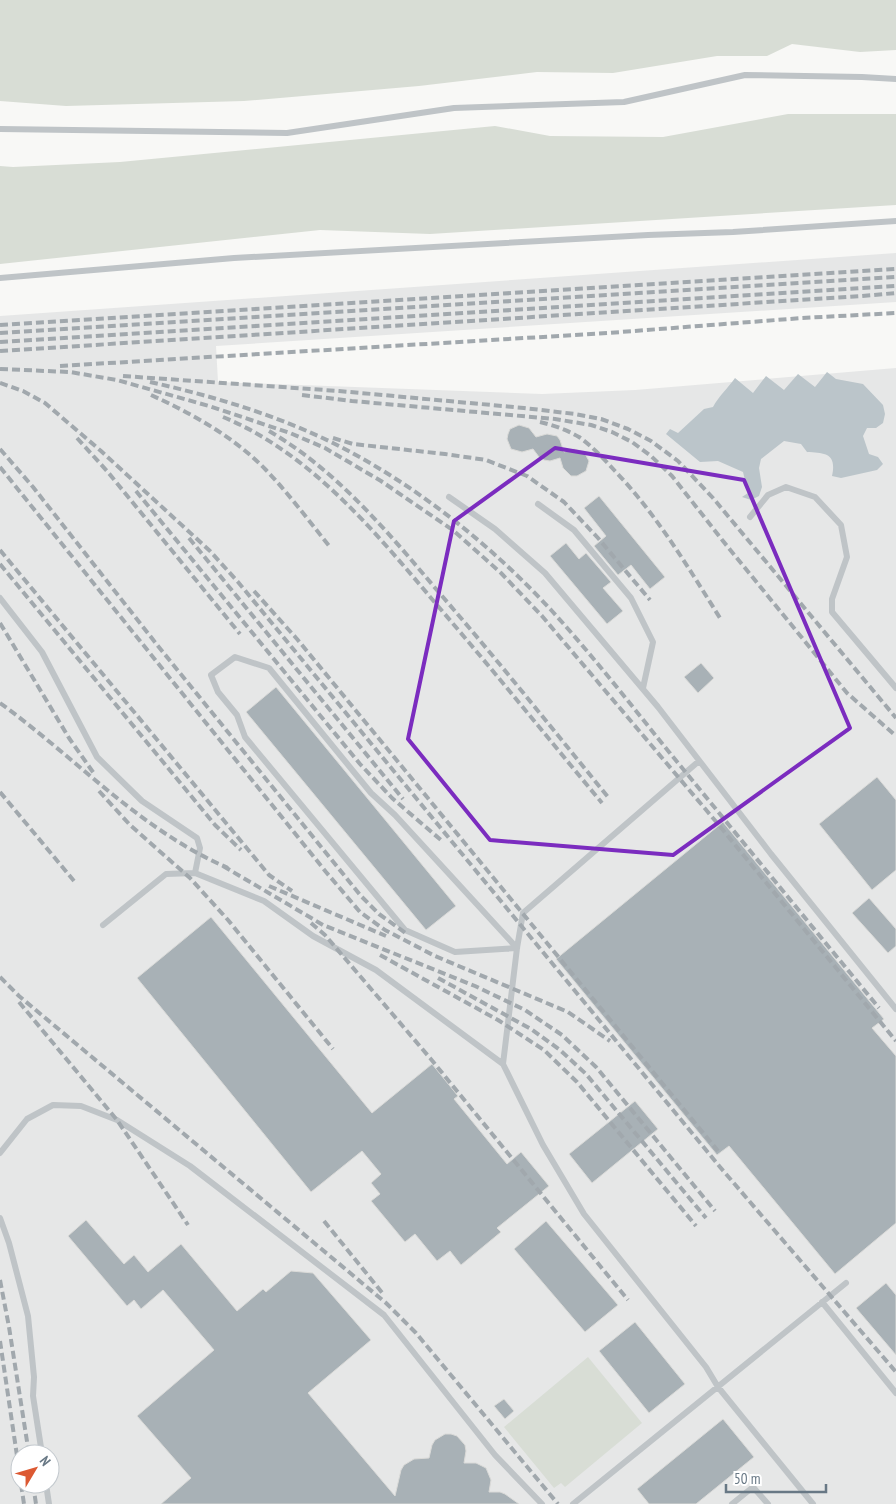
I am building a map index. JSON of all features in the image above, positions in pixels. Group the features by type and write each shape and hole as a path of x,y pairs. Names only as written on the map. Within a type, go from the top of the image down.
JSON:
{"lane":[{"path":"0,129 287,133 454,108 624,102 745,75 896,79"},
{"path":"0,278 234,258 491,243 733,232 896,221"},
{"path":"750,517 768,495 786,486 815,497 841,525 847,557 832,599 832,612 896,688"},
{"path":"449,497 495,529 545,573 642,688 771,854 896,1009"},
{"path":"538,504 574,530 631,598 653,642 642,688"},
{"path":"0,598 42,652 97,757 142,801 197,838 200,848 195,873"},
{"path":"235,657 269,668 371,793 395,815 517,948 455,952 405,930 245,737 237,715 218,692 211,674 235,657"},
{"path":"503,1064 523,914 699,761"},
{"path":"103,925 166,874 195,873 264,901 313,936 376,970 503,1064 543,1145 584,1214 813,1504"},
{"path":"0,1152 27,1119 54,1106 81,1106 117,1120 190,1166 384,1315 495,1455 542,1504"},
{"path":"0,1218 9,1243 28,1316 34,1377 33,1396 40,1444"},
{"path":"573,1504 846,1283"},
{"path":"822,1302 896,1393"},
{"path":"732,1504 753,1487 768,1504"}],"highlighted area":[{"path":"555,448 744,480 850,728 673,855 490,840 408,739 454,521"}],"shaded area":[{"path":"0,0 896,0 896,50 860,52 792,44 767,56 717,56 613,73 537,72 419,86 244,101 66,106 0,101"},
{"path":"788,114 896,114 896,205 430,234 320,230 0,264 0,166 120,162 495,126 550,136 663,137"},
{"path":"896,253 896,302 216,346 218,382 542,394 635,390 896,368 896,1504 0,1504 0,316"},
{"path":"827,372 836,379 863,384 883,405 885,414 883,423 876,428 867,428 863,436 869,454 878,457 883,464 877,470 841,478 832,476 833,463 828,456 807,452 801,444 784,441 761,459 759,468 762,487 759,496 751,500 742,497 748,493 743,472 718,461 700,462 666,434 670,429 678,433 704,409 713,407 735,378 753,393 766,376 784,390 798,374 815,387"},
{"path":"588,1357 642,1423 565,1487 561,1483 554,1488 504,1427"}],"building":[{"path":"519,425 529,428 536,437 547,434 557,436 564,452 574,449 584,452 589,461 586,471 577,476 571,476 563,468 560,458 550,461 544,460 533,449 522,452 511,449 507,439 508,434 510,429"},
{"path":"599,496 665,577 650,589 631,565 618,575 594,546 606,536 584,508"},
{"path":"566,543 579,559 586,553 611,582 603,588 623,611 607,624 550,556"},
{"path":"701,663 714,678 698,693 684,677"},
{"path":"276,687 456,906 426,930 246,712"},
{"path":"877,777 896,800 896,870 872,890 819,824"},
{"path":"723,822 884,1019 872,1028 896,1056 896,1223 835,1274 729,1146 717,1155 556,959"},
{"path":"869,898 896,929 896,946 888,953 852,913"},
{"path":"211,917 372,1113 432,1064 458,1096 454,1099 507,1164 521,1152 549,1186 497,1228 501,1232 461,1265 450,1251 437,1261 415,1234 405,1242 371,1201 380,1194 371,1183 381,1174 362,1151 311,1192 137,978"},
{"path":"635,1101 658,1129 592,1183 569,1154"},
{"path":"86,1220 124,1264 134,1255 148,1272 181,1244 237,1311 263,1289 266,1292 291,1271 313,1273 371,1340 308,1393 395,1496 404,1465 414,1459 429,1458 435,1440 445,1434 451,1434 457,1436 465,1445 464,1463 476,1463 486,1468 491,1480 489,1492 505,1494 519,1504 161,1504 191,1478 137,1416 214,1350 163,1290 141,1309 134,1300 127,1306 68,1236"},
{"path":"546,1221 618,1305 585,1332 514,1249"},
{"path":"886,1283 896,1295 896,1355 856,1308"},
{"path":"635,1322 685,1384 649,1413 599,1351"},
{"path":"504,1399 514,1411 505,1419 494,1406"},
{"path":"723,1419 754,1457 696,1504 649,1504 637,1489"}],"railway":[{"path":"0,325 896,269"},
{"path":"0,333 896,277"},
{"path":"0,342 896,286"},
{"path":"0,351 896,293"},
{"path":"60,366 608,333 802,318 896,313"},
{"path":"0,369 70,372 117,380 209,406 290,433 325,448 381,481 454,531 501,573 542,616 718,824 896,1041"},
{"path":"123,376 339,391 524,408 601,419 628,429 651,441 678,461 713,498 896,718"},
{"path":"150,382 244,407 333,443 393,477 450,517 477,539 528,586 582,645 879,1008"},
{"path":"0,383 23,391 45,403 101,451 210,551 238,582 720,1167 896,1372"},
{"path":"151,395 212,427 254,458 283,488 330,547"},
{"path":"302,395 555,419 591,425 612,432 632,442 651,456 672,476 847,693 896,736"},
{"path":"223,417 255,433 285,452 314,474 366,524 458,629 602,803"},
{"path":"540,422 560,428 579,437 615,471 658,523 720,618"},
{"path":"269,431 316,464 379,524 480,640 608,797"},
{"path":"77,438 107,471 240,634"},
{"path":"333,438 353,444 486,460 527,476 564,502 598,538 650,600"},
{"path":"0,449 33,487 158,646 361,896 379,914 407,934"},
{"path":"0,467 360,912 385,930 435,956 568,1012 610,1041"},
{"path":"136,491 360,764 392,798 442,841"},
{"path":"189,538 403,799"},
{"path":"0,550 269,875 292,891"},
{"path":"0,564 215,825 241,850"},
{"path":"254,591 297,639 718,1151"},
{"path":"0,623 69,738 95,775"},
{"path":"0,703 137,814 196,852 228,868"},
{"path":"99,791 130,825 190,878 228,920 333,1049"},
{"path":"0,792 74,881"},
{"path":"223,866 323,925 475,986 525,1010 562,1035 596,1067 715,1211"},
{"path":"269,886 386,936"},
{"path":"311,923 325,935 430,1058 628,1300"},
{"path":"380,955 498,1020 544,1050 577,1082 696,1226"},
{"path":"0,977 19,996 386,1303 416,1333 558,1504"},
{"path":"438,978 531,1029 560,1050 586,1074 706,1218"},
{"path":"19,1002 117,1120 188,1225"},
{"path":"324,1221 384,1295"},
{"path":"0,1280 27,1444"},
{"path":"0,1341 15,1444"},
{"path":"22,1494 24,1504"},
{"path":"34,1494 36,1504"}]}
